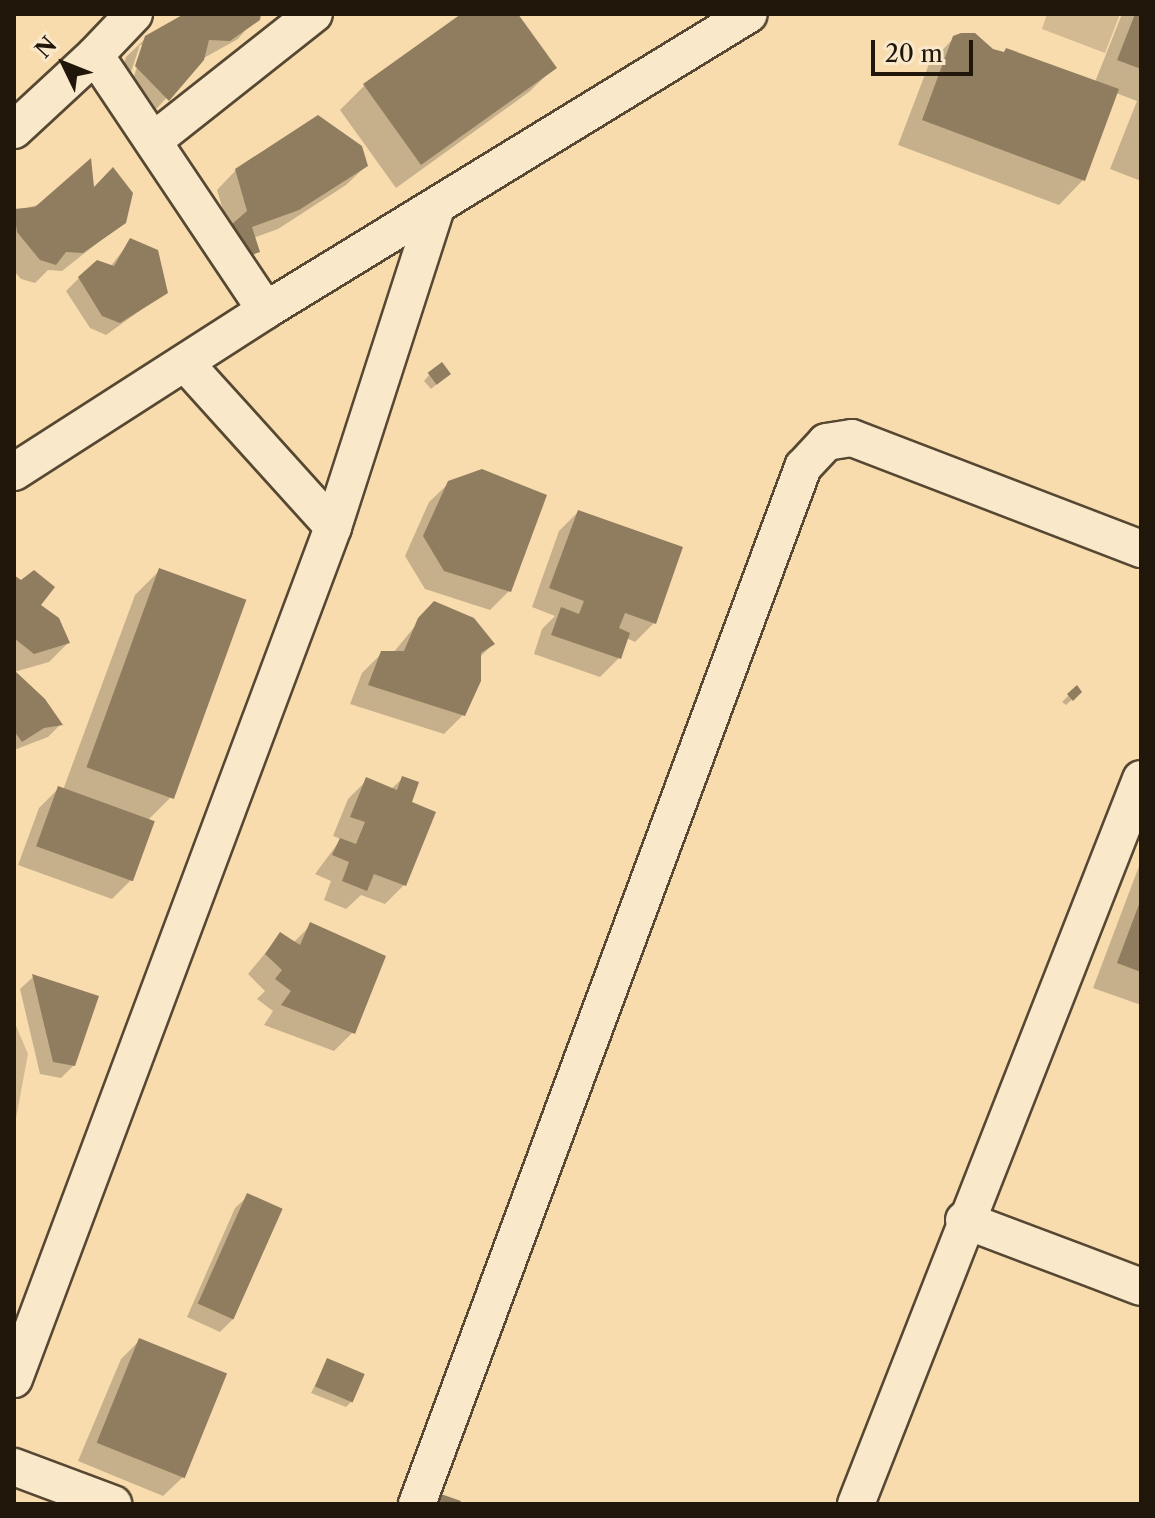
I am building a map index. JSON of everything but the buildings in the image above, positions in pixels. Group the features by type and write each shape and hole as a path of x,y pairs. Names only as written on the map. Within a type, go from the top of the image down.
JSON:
{"street":[{"path":"14,130 134,14"},
{"path":"153,141 314,14"},
{"path":"14,472 266,310 749,14"},
{"path":"95,55 266,310"},
{"path":"14,1379 333,527 436,208"},
{"path":"185,363 333,527"},
{"path":"417,1504 803,467 826,442 852,438 1141,549"},
{"path":"856,1504 964,1220 1141,779"},
{"path":"964,1220 1141,1287"},
{"path":"14,1467 113,1504"}],"shaded area":[{"path":"1047,14 1120,14 1105,53 1042,29"},
{"path":"14,1021 28,1054 14,1129"}]}
